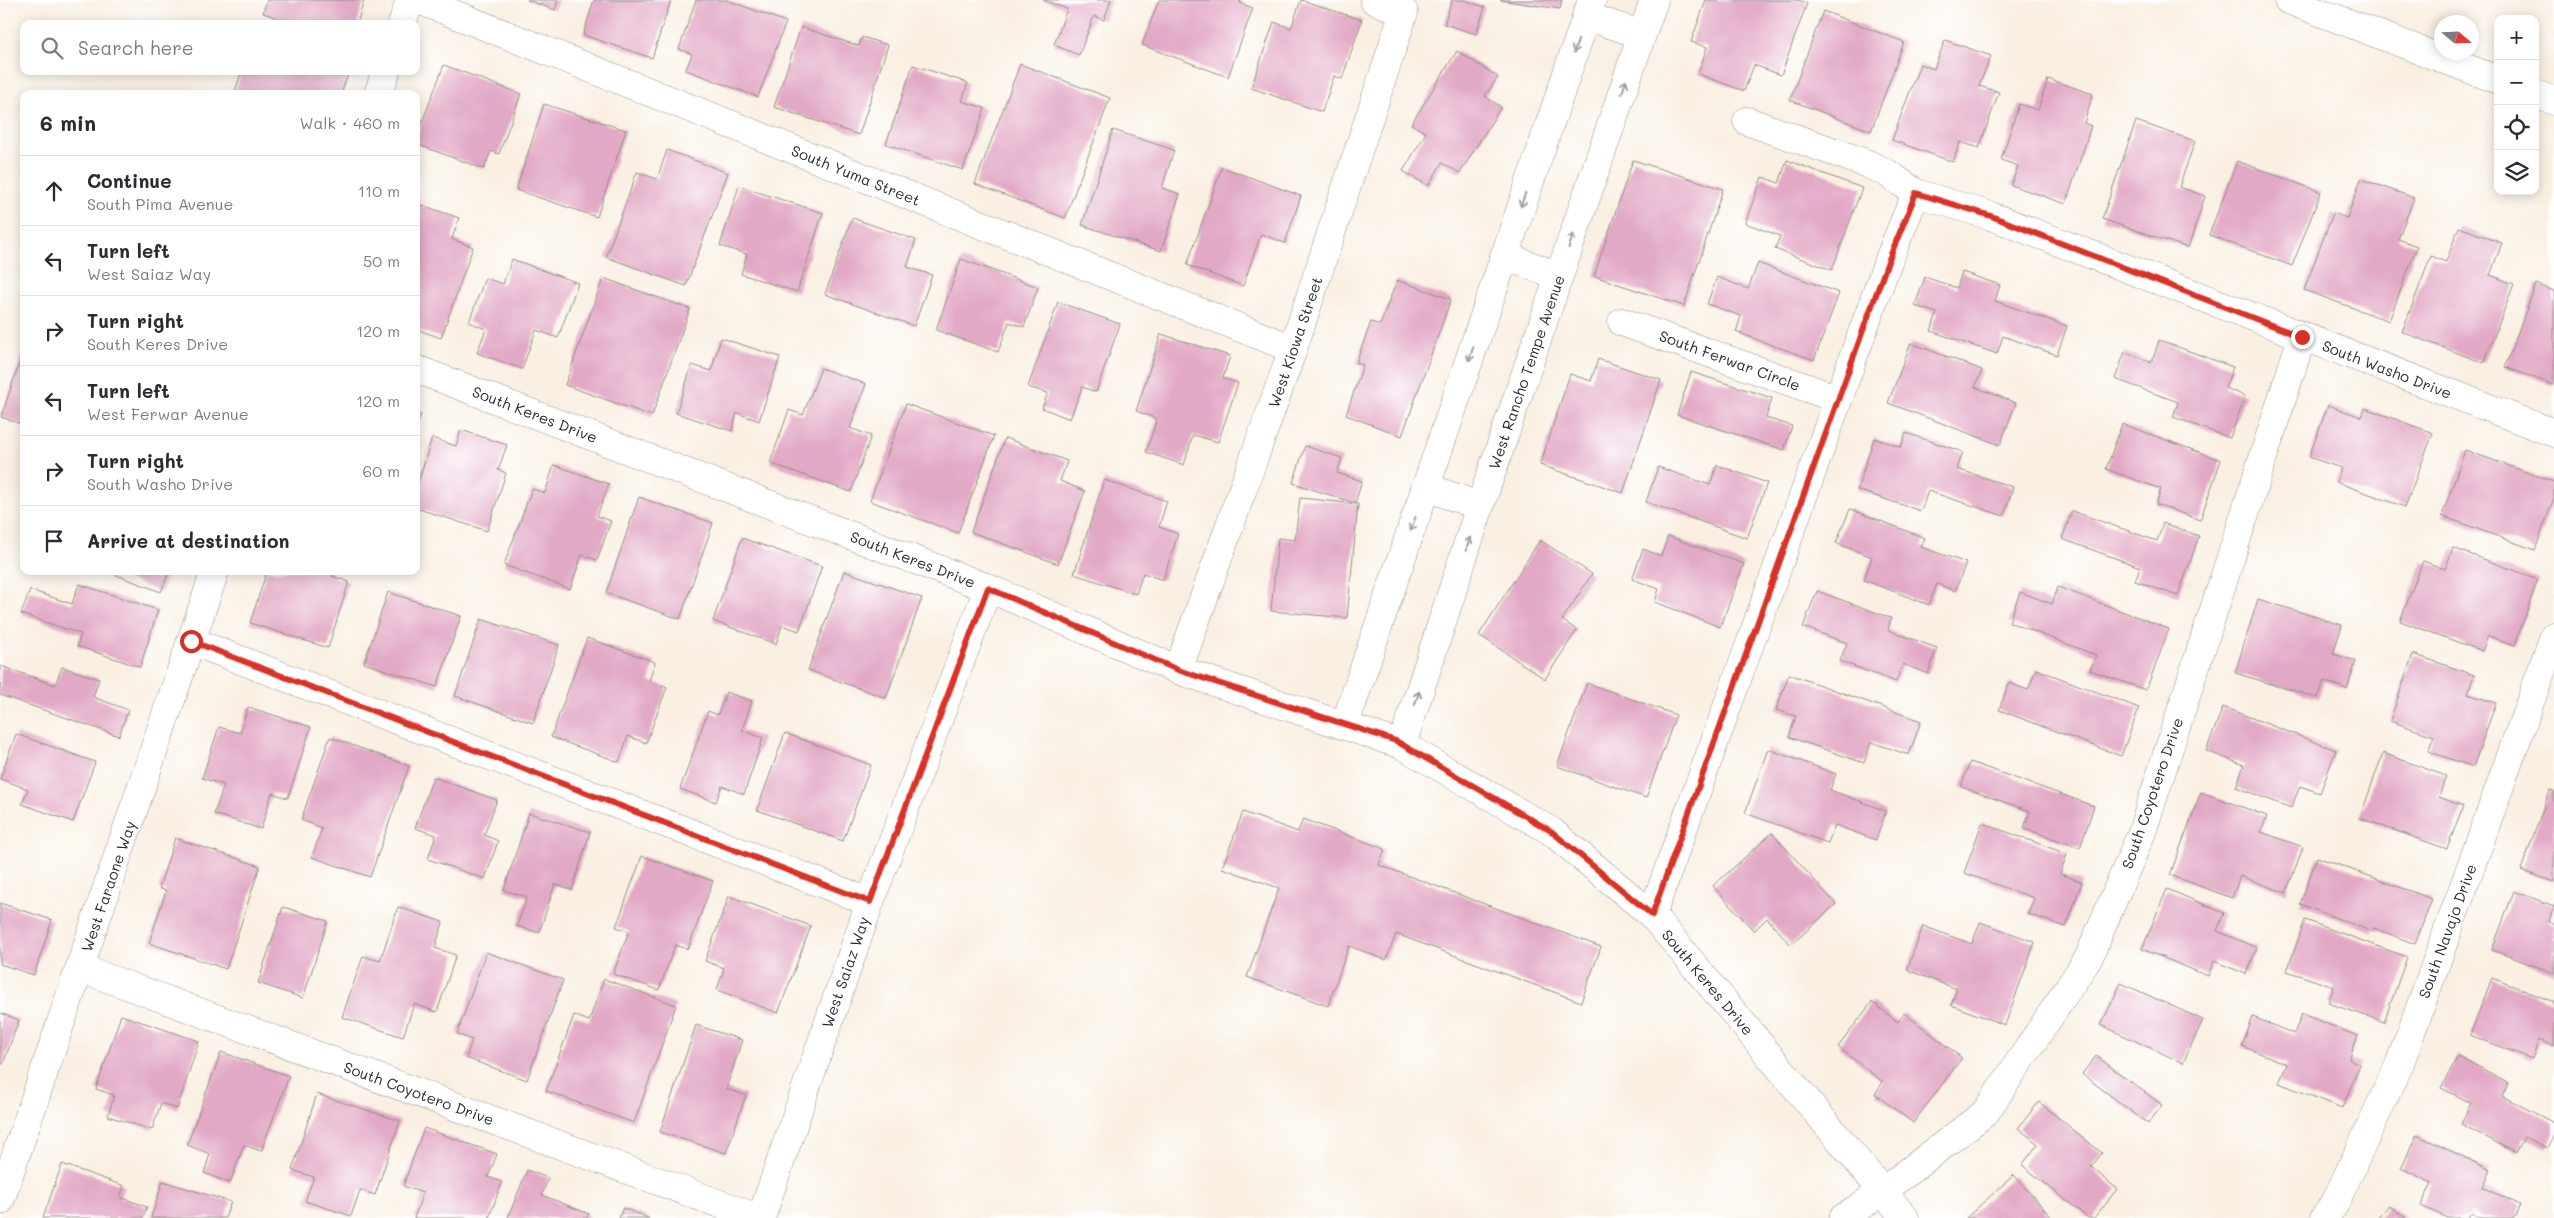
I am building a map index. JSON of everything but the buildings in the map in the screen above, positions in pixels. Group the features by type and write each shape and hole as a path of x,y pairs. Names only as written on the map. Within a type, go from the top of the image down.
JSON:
{"street":[{"path":"403,20 410,0"},
{"name":"South Yuma Street","path":"419,0 1293,350"},
{"name":"West Kiowa Street","path":"1178,670 1293,350 1404,12 1374,0"},
{"name":"West Rancho Tempe Avenue","path":"1402,745 1480,506 1654,0"},
{"path":"2288,0 2494,78"},
{"path":"1345,724 1589,8 1642,35"},
{"path":"379,90 385,75"},
{"path":"2539,95 2554,101"},
{"name":"South Washo Drive","path":"1747,121 1887,172 1916,193 1984,213 2302,337 2554,432"},
{"path":"1652,915 1887,264 1916,193"},
{"path":"1504,256 1559,276"},
{"name":"South Ferwar Circle","path":"1622,322 1838,399"},
{"name":"South Coyotero Drive","path":"1843,1218 1883,1191 1985,1113 2088,959 2142,832 2302,337"},
{"name":"South Keres Drive","path":"420,371 988,588 1178,670 1345,724 1402,745 1551,831 1652,915 1905,1218"},
{"path":"1425,487 1480,506"},
{"name":"West Faraone Way","path":"0,1201 214,575"},
{"name":"West Saiaz Way","path":"759,1218 870,902 988,588"},
{"name":"South Navajo Drive","path":"2324,1218 2334,1205 2400,1063 2554,636"},
{"path":"191,641 870,902"},
{"name":"South Coyotero Drive","path":"80,968 759,1218"}],"route":[{"path":"191,641 870,902 988,588 1178,670 1396,741 1551,831 1652,915 1894,244 1916,193 1991,216 2302,337"}]}
